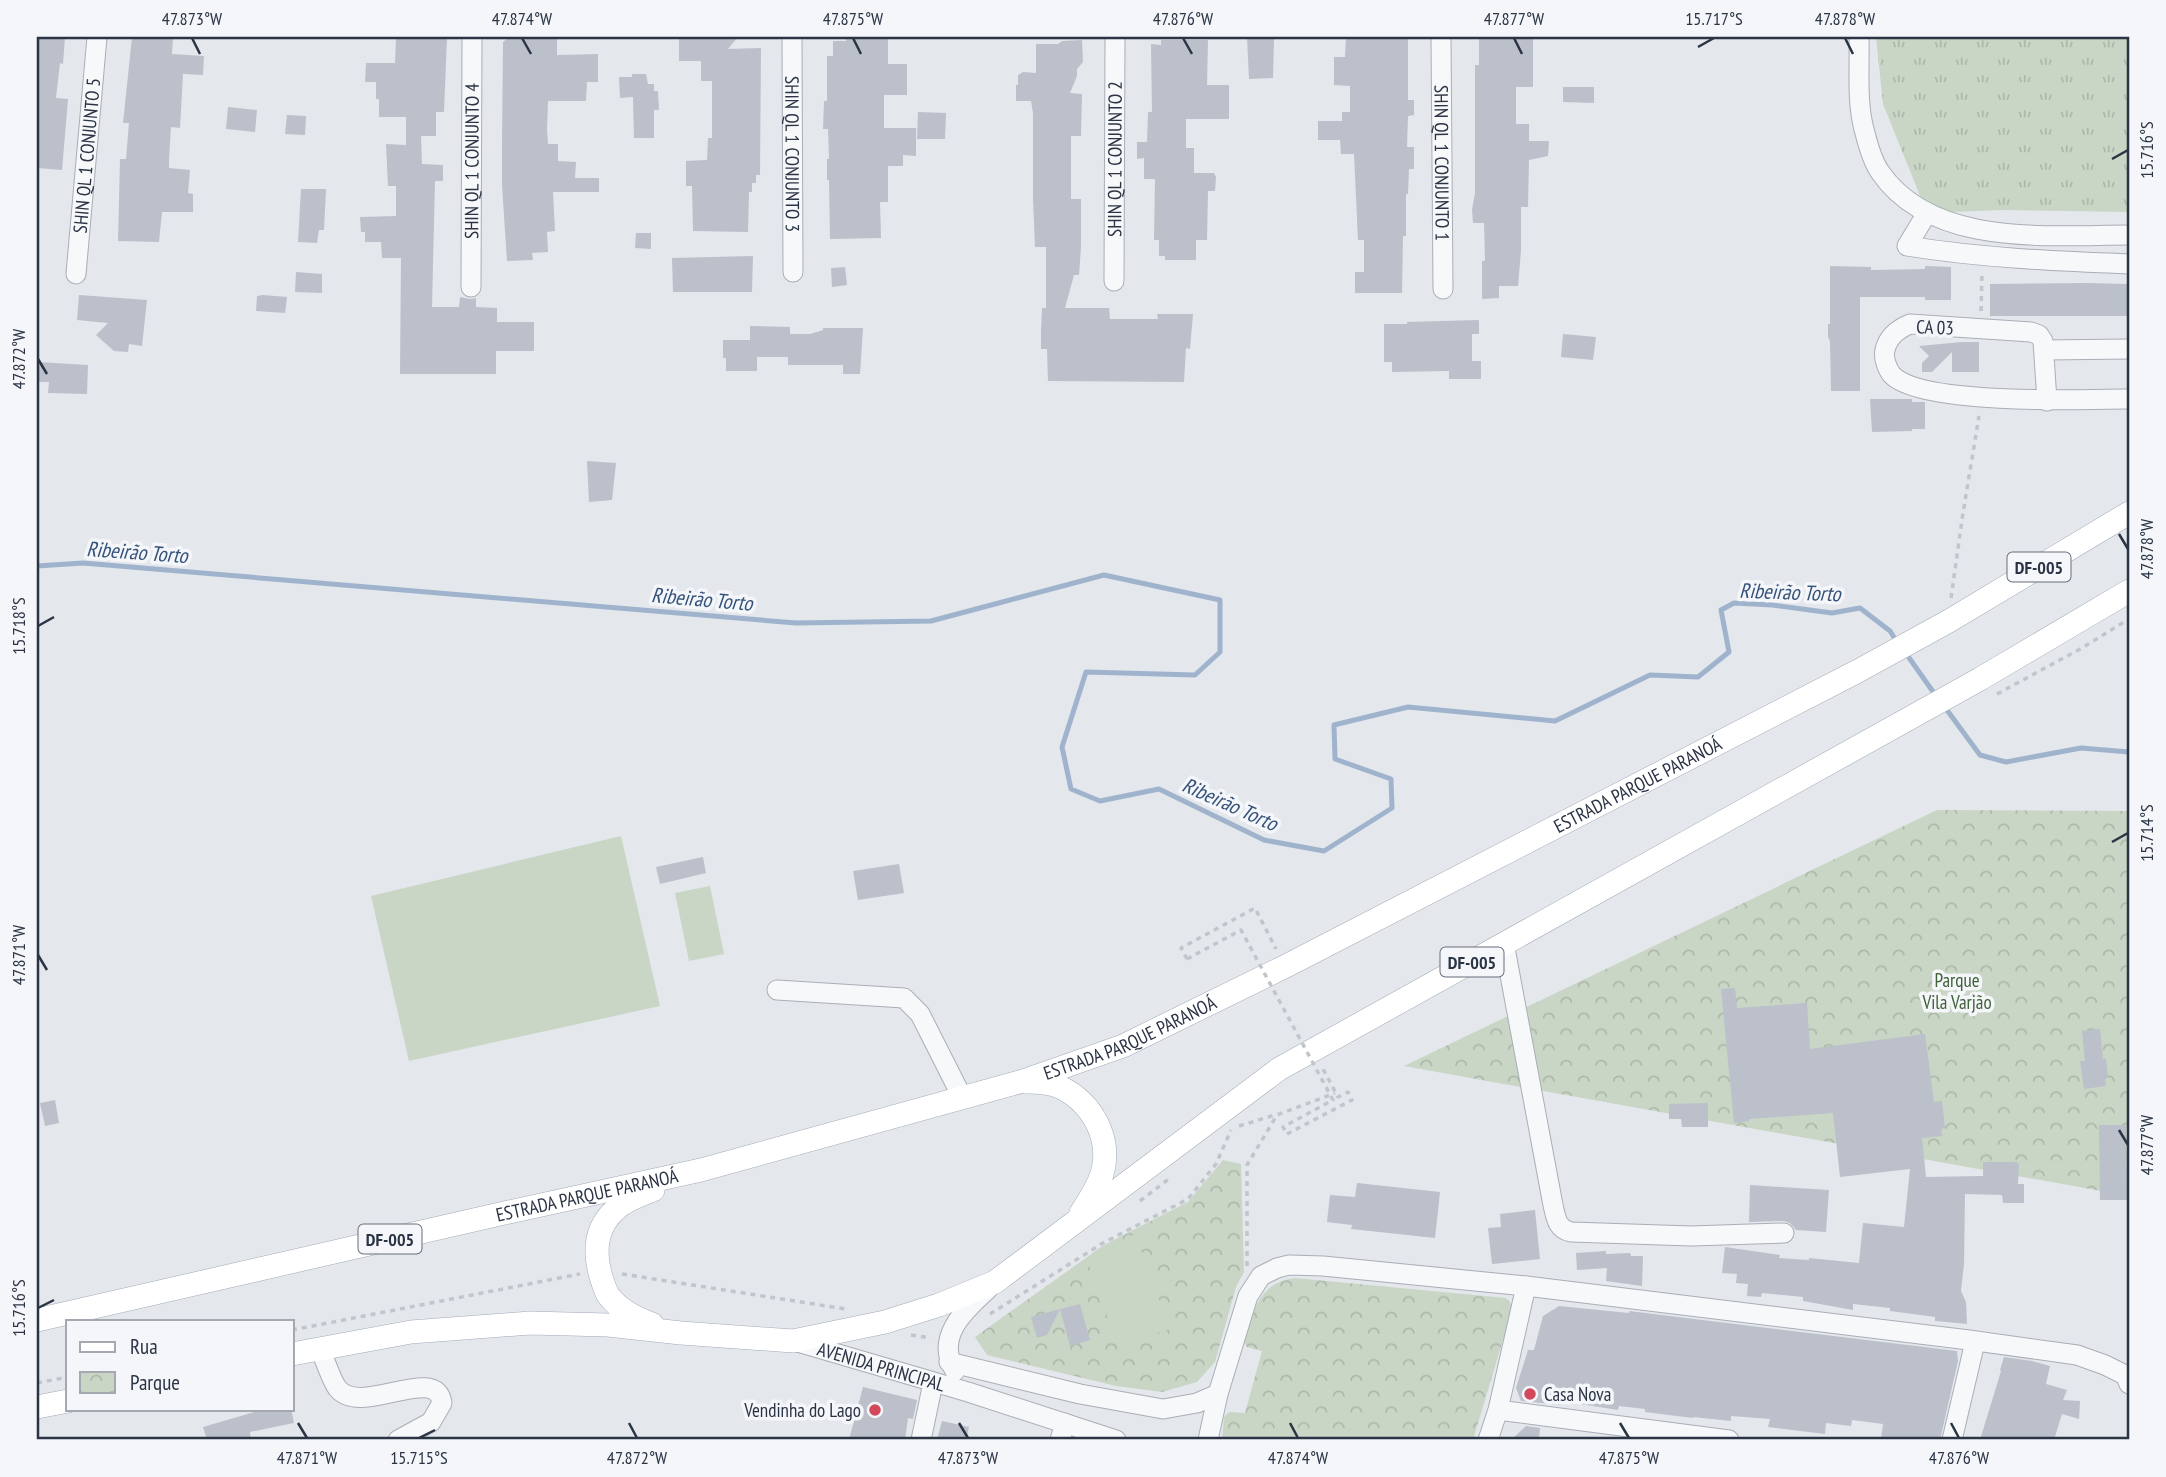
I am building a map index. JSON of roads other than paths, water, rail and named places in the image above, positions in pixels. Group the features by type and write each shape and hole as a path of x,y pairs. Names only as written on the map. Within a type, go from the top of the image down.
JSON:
{"main road":[{"name":"ESTRADA PARQUE PARANOÁ","path":"37,1320 701,1170 1023,1081 1123,1046 1286,966 1858,671 1950,612 2129,513"},
{"name":"DF-005","path":"294,1354 411,1332 530,1322 608,1325 793,1341 884,1322 939,1305 995,1282 1279,1069 1889,728 1984,689 2129,591"},
{"path":"1023,1081 1060,1087 1091,1112 1102,1131 1105,1160 1101,1175 1095,1193 1073,1224"},
{"path":"681,1333 635,1318 618,1306 607,1293 595,1250 600,1231 615,1210 636,1196 701,1170"},
{"path":"37,1407 66,1401"}],"street":[{"name":"SHIN QL 1 CONJUNTO 5","path":"76,274 97,37"},
{"name":"SHIN QL 1 CONJUNTO 4","path":"471,37 471,287"},
{"name":"SHIN QL 1 CONJUNTO 3","path":"792,37 793,272"},
{"name":"SHIN QL 1 CONJUNTO 2","path":"1114,281 1115,37"},
{"name":"SHIN QL 1 CONJUNTO 1","path":"1441,37 1443,289"},
{"path":"1859,37 1860,105 1864,131 1879,171 1900,194 1927,212 1974,230 2008,235 2129,235"},
{"path":"1927,212 1908,246 1983,257 2129,264"},
{"name":"CA 03","path":"2045,350 2039,335 2031,332 1910,324 1892,335 1885,350 1890,373 1929,389 2047,401 2129,399"},
{"path":"2047,401 2045,350 2129,349"},
{"path":"1504,943 1553,1205 1561,1227 1572,1232 1691,1236 1784,1233"},
{"path":"777,990 904,998 920,1013 962,1097"},
{"path":"1208,1440 1218,1394 1248,1296 1261,1276 1289,1265 1526,1286 2077,1355 2125,1376 2129,1384"},
{"name":"AVENIDA PRINCIPAL","path":"968,1392 949,1362 949,1340 961,1313 995,1282"},
{"path":"1488,1440 1498,1410 1526,1286"},
{"name":"AVENIDA PRINCIPAL","path":"793,1341 968,1392 1062,1432 1116,1440"},
{"path":"1952,1440 1975,1342"},
{"path":"320,1348 335,1384 345,1395 367,1399 414,1388 437,1391 442,1403 431,1422 398,1440"},
{"path":"949,1362 1080,1394 1163,1409 1197,1403 1218,1394"},
{"path":"921,1440 933,1383"},
{"path":"1498,1410 1729,1440"}],"waterway":[{"name":"Ribeirão Torto","path":"37,566 83,563 796,623 931,621 1104,575 1220,600 1220,652 1195,675 1086,672 1062,747 1071,789 1100,801 1159,789 1264,840 1324,851 1392,808 1391,779 1335,759 1334,725 1408,707 1555,721 1650,675 1698,677 1729,652 1721,610 1734,603 1832,613 1860,608 1890,631 1897,642"},
{"name":"Ribeirão Torto","path":"1905,652 1936,696"},
{"name":"Ribeirão Torto","path":"1944,706 1980,755 2006,762 2081,748 2129,752"}],"place":[{"name":"Casa Nova","path":"1530,1394"},
{"name":"Vendinha do Lago","path":"875,1410"}],"park label":[{"name":"Parque Vila Varjão","path":"1957,991"}]}
